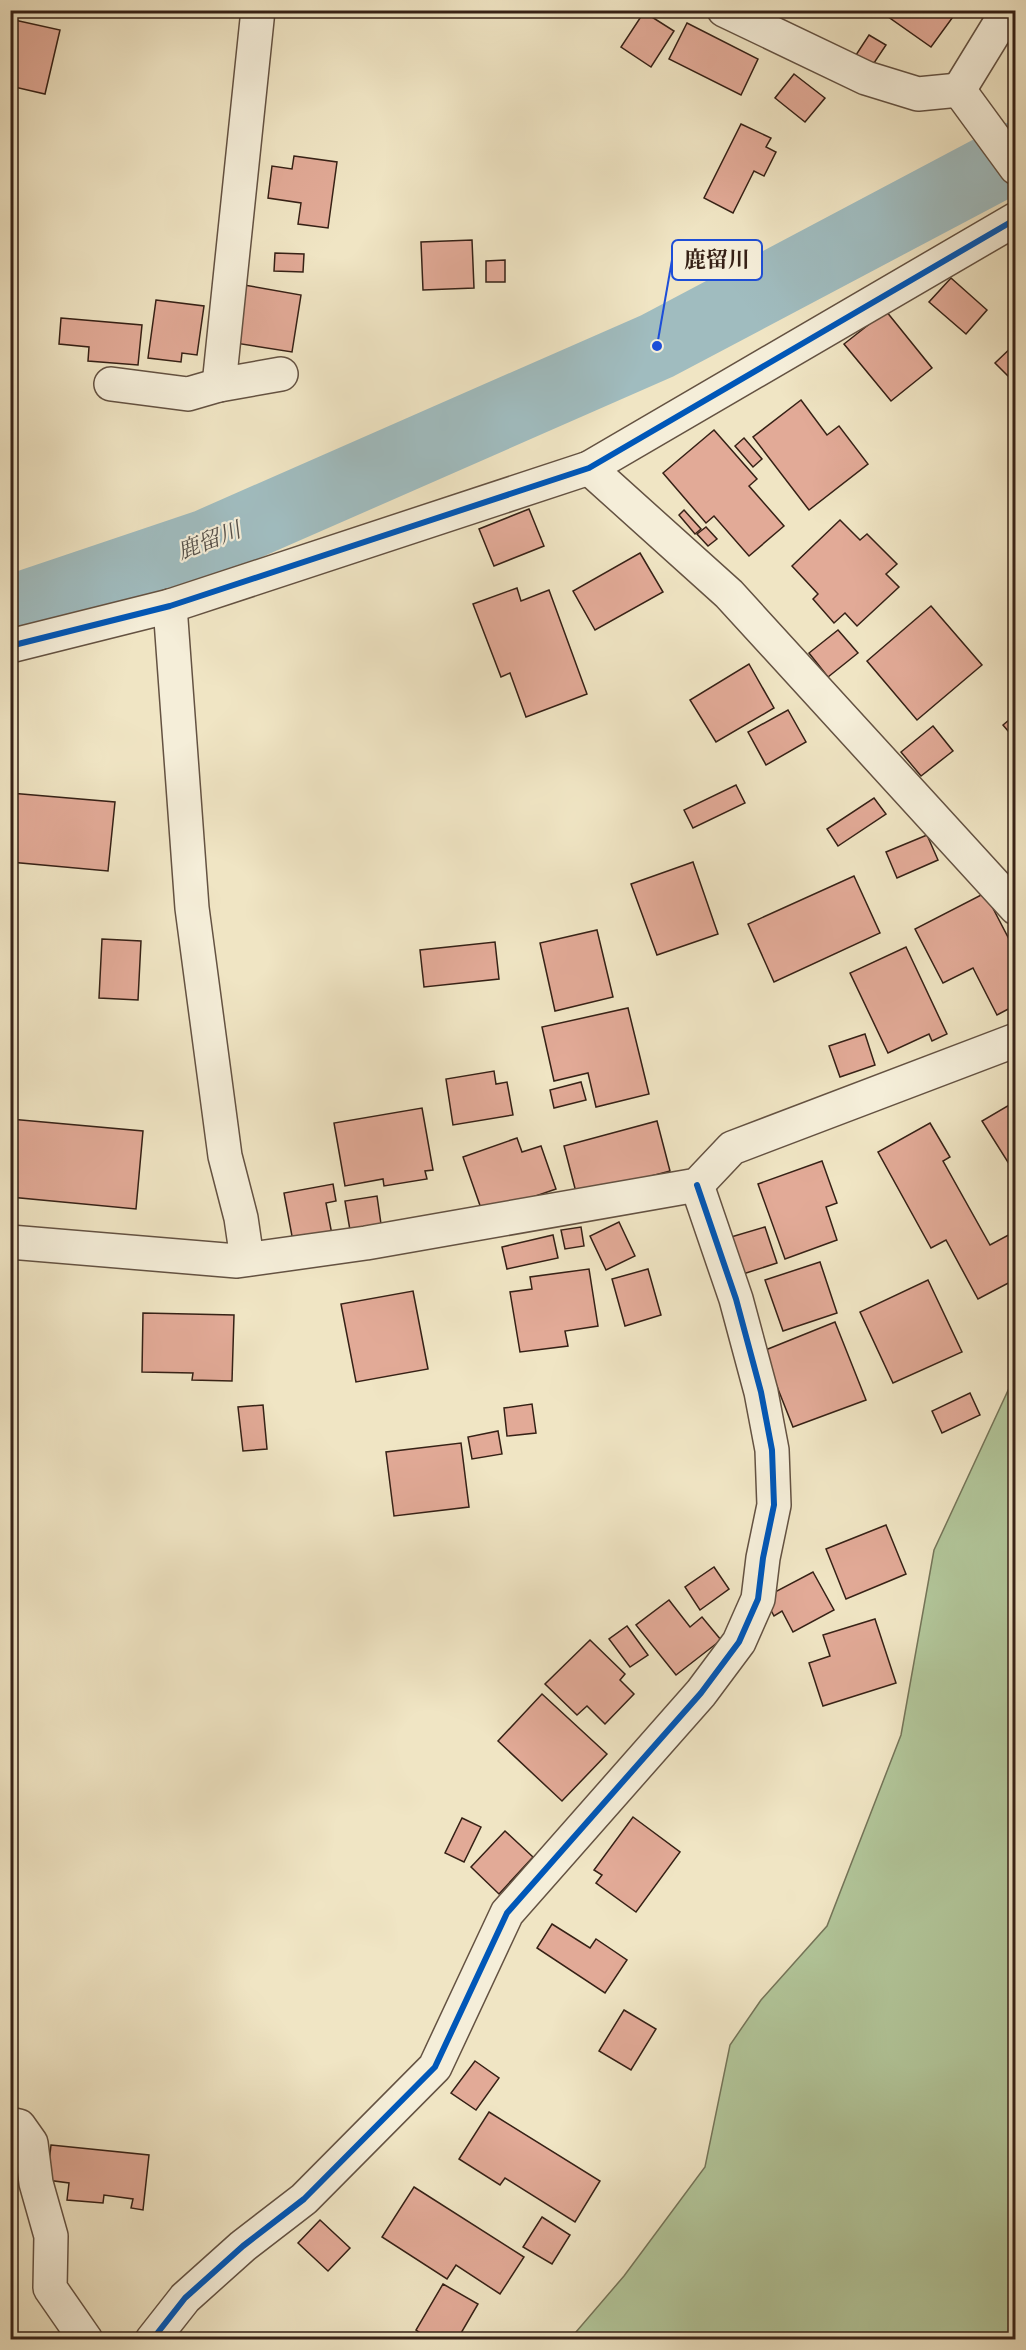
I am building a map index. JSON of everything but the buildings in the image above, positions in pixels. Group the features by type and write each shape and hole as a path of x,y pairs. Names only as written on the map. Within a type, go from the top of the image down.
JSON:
{"street":[{"path":"219,385 258,10"},
{"path":"723,10 866,78 918,94 958,90"},
{"path":"958,90 1008,10"},
{"path":"958,90 1016,168"},
{"path":"10,646 170,606 588,468 1016,219"},
{"path":"111,384 188,394 219,385 281,374"},
{"path":"588,468 729,594 1016,908"},
{"path":"170,606 192,908 225,1156 241,1218 247,1259"},
{"path":"10,1242 237,1261 378,1241 696,1185 732,1148 1016,1040"},
{"path":"152,2340 185,2298 243,2246 304,2199 435,2067 507,1913 701,1693 739,1642 758,1599 763,1558 774,1505 772,1450 761,1392 736,1299 696,1185"},
{"path":"10,2124 19,2126 31,2143 36,2183 51,2236 50,2288 86,2340"}],"green space":[{"path":"1015,1381 1015,2339 570,2339 624,2276 705,2167 730,2045 761,2000 827,1926 901,1735 934,1550 1011,1384"}],"waterway":[{"name":"鹿留川","path":"10,610 206,544 657,346 1016,156"}],"cycle path":[{"path":"10,646 170,606 589,468 1016,219"},
{"path":"152,2340 185,2298 243,2246 304,2199 435,2067 507,1913 701,1693 739,1642 758,1599 763,1558 774,1505 772,1450 761,1392 736,1299 697,1185"}],"place":[{"name":"鹿留川","path":"657,346"}]}
